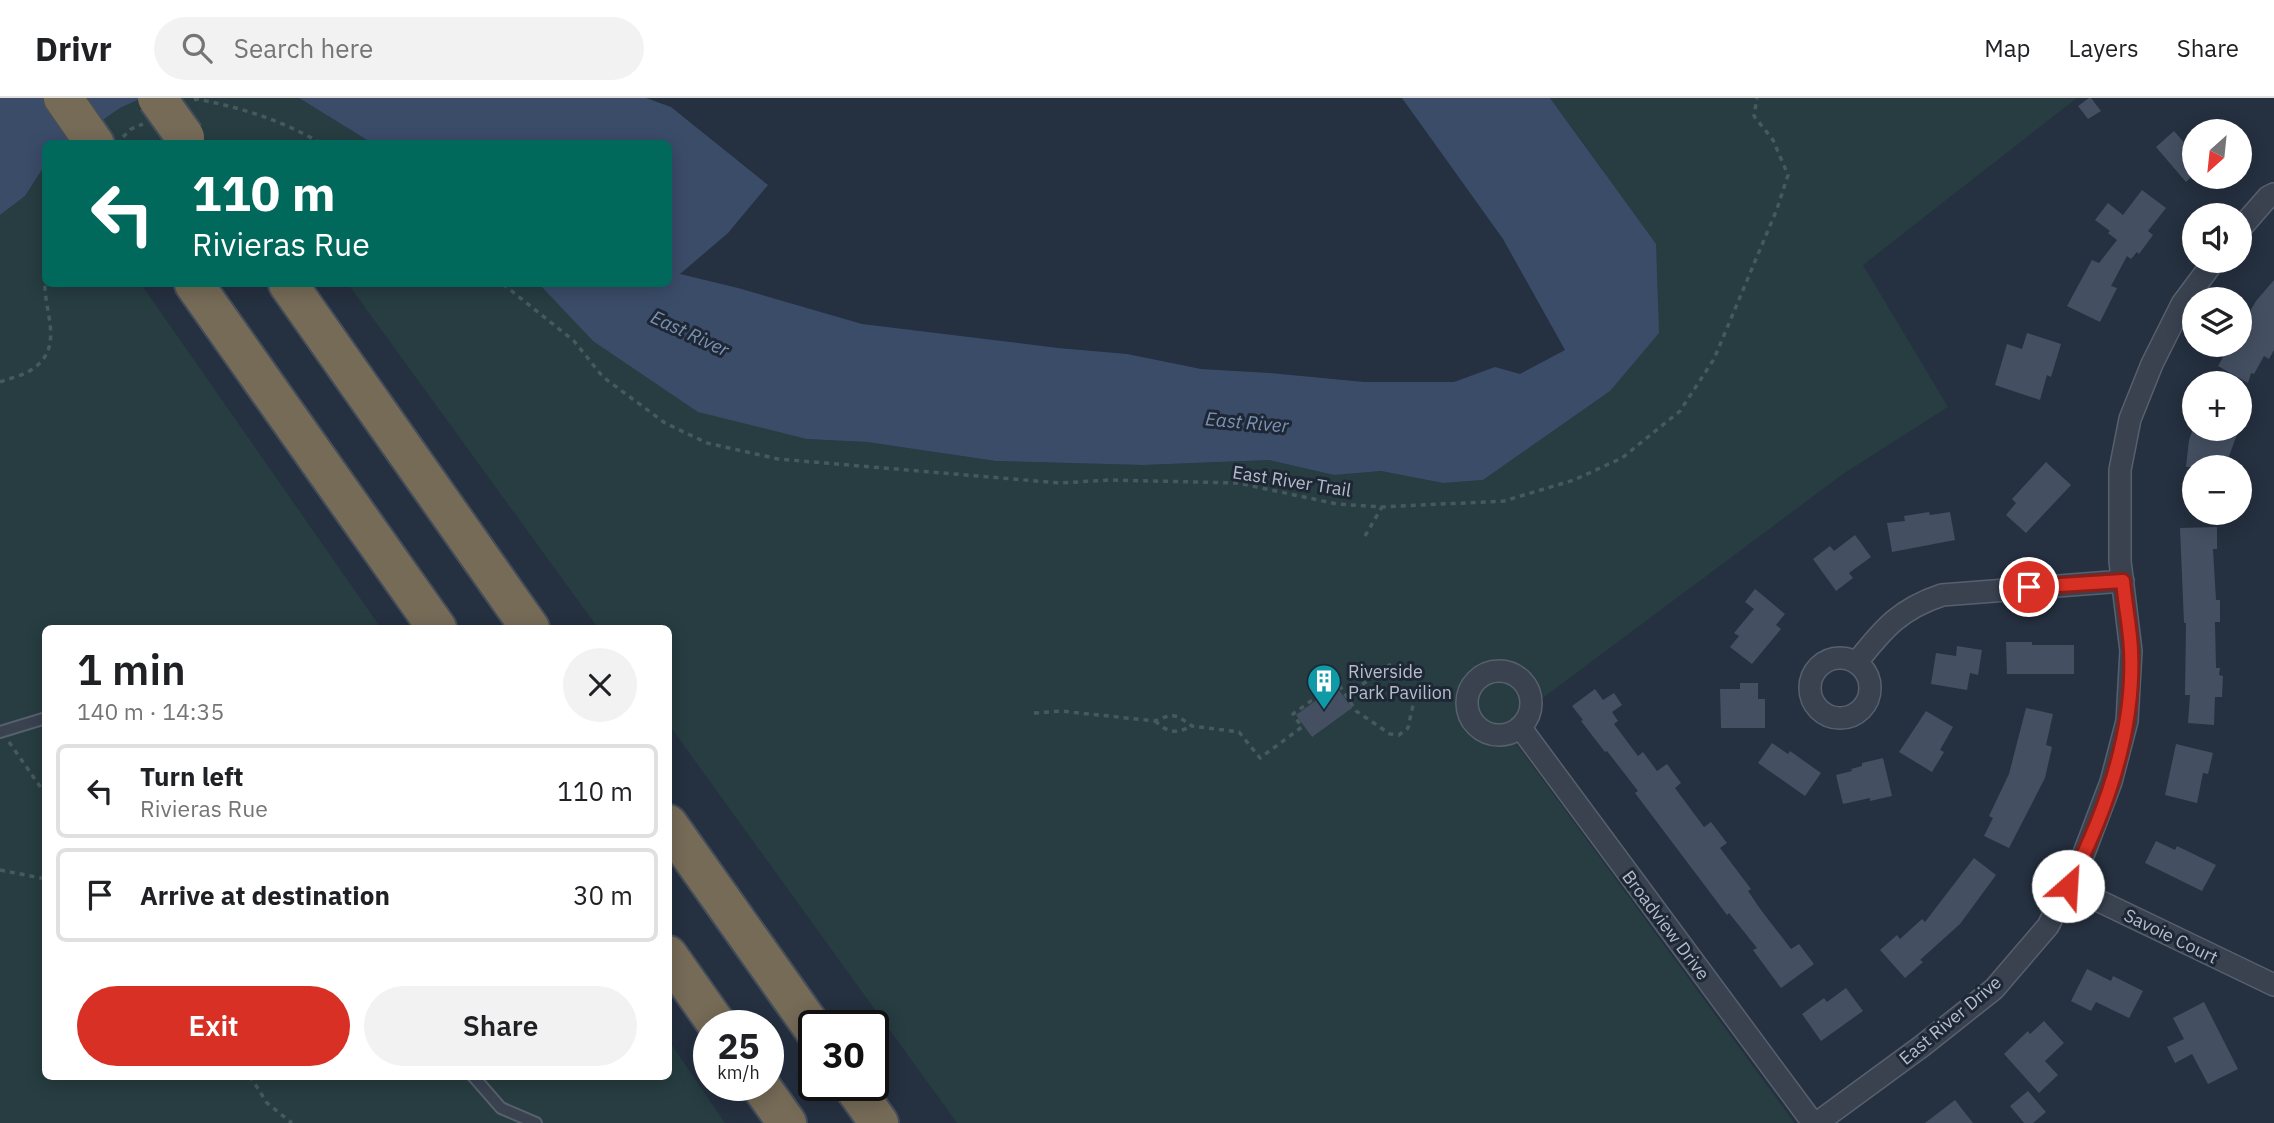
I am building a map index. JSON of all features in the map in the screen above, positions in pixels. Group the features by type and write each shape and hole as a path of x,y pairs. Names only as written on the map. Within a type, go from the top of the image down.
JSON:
{"highway":[{"path":"63,98 92,140"},
{"path":"196,287 436,625"},
{"path":"290,287 528,625"},
{"path":"672,830 800,1010"},
{"path":"672,961 707,1010"},
{"path":"771,1101 787,1123"},
{"path":"863,1101 879,1123"}],"street":[{"path":"2252,215 2274,194"},
{"name":"East River Drive","path":"1815,1123 1922,1046 1994,989 2048,926 2081,861 2111,782 2127,721 2131,651 2120,561 2120,470 2130,419 2152,364 2182,304 2205,273"},
{"path":"1857,662 1897,617 1918,603 1942,595 2123,581"},
{"name":"Broadview Drive","path":"1520,727 1815,1123"},
{"name":"Savoie Court","path":"2068,886 2274,985"}],"lane":[{"path":"0,732 42,719"},
{"path":"476,1080 501,1108 536,1123"}],"path":[{"name":"East River Trail","path":"507,287 574,341 603,377 665,423 708,443 778,459 1059,484 1110,480 1238,484 1337,504 1382,507 1504,501 1574,480 1622,458 1680,411 1714,359 1777,209 1788,175 1773,140 1754,116 1757,98"},
{"path":"121,140 131,129 174,120 197,99 245,109 298,130 315,140"},
{"path":"0,382 32,370 46,354 52,331 43,287"},
{"path":"1365,536 1382,507"},
{"path":"1346,695 1391,663"},
{"path":"1034,713 1062,710 1155,721 1170,715 1180,716 1192,726 1239,732 1260,758 1302,727 1293,714 1337,682 1356,711 1390,734 1399,735 1408,728 1415,696"},
{"path":"1155,721 1167,732 1178,733 1192,726"},
{"path":"0,732 42,789"},
{"path":"0,870 42,878"},
{"path":"253,1080 267,1103 292,1123"}],"green space":[{"path":"142,98 299,98 367,140 76,140 120,108"},
{"path":"1550,98 2077,98 1863,265 1948,407 1843,474 1504,727 1794,1122 957,1123 889,1029 889,1010 875,1010 672,729 672,625 596,625 350,287 542,287 593,341 807,439 867,442 996,461 1143,465 1269,460 1334,475 1381,471 1443,483 1483,480 1610,391 1602,169"},
{"path":"42,170 42,287 143,287 379,625 42,625 42,1080 672,1080 672,1045 693,1076 693,1101 710,1101 725,1123 0,1123 0,215 25,196"}],"water":[{"path":"0,98 142,98 120,108 74,140 42,140 42,170 25,196 0,215"},
{"name":"East River","path":"299,98 646,98 671,107 768,185 728,233 680,274 862,324 1127,354 1201,369 1364,382 1454,382 1495,367 1520,374 1565,350 1503,239 1402,98 1550,98 1656,244 1659,333 1610,391 1483,480 1443,483 1381,471 1334,475 1269,460 1143,465 996,461 867,442 807,439 698,412 593,341 542,287 672,287 672,140 367,140"}],"building":[{"path":"2089,98 2101,111 2088,119 2078,106"},
{"path":"2174,131 2182,140 2182,177 2156,147"},
{"path":"2142,190 2166,208 2148,231 2153,235 2139,254 2137,252 2131,259 2127,256 2111,286 2117,288 2100,322 2067,306 2092,260 2099,263 2117,240 2095,220 2108,203 2123,215"},
{"path":"2274,280 2274,350 2269,359 2264,356 2254,374 2252,371 2227,371 2218,366 2223,357 2252,357 2252,308"},
{"path":"2027,333 2061,344 2051,377 2047,375 2040,400 1995,385 2007,344 2022,349"},
{"path":"2189,441 2235,441 2229,455 2187,455"},
{"path":"2046,462 2071,485 2026,533 2006,515 2016,503 2012,499"},
{"path":"1929,512 1930,515 1950,512 1955,540 1892,552 1887,523 1905,521 1904,516"},
{"path":"2217,527 2217,549 2213,549 2216,600 2220,600 2220,622 2215,622 2216,668 2220,668 2219,675 2223,676 2222,697 2215,697 2214,725 2188,723 2190,695 2185,695 2186,623 2180,528"},
{"path":"1855,535 1871,557 1849,573 1853,578 1836,591 1813,559 1830,546 1834,551"},
{"path":"1755,589 1785,614 1776,625 1781,629 1752,664 1730,647 1739,636 1734,633 1754,609 1745,602"},
{"path":"2006,642 2074,645 2074,674 2007,674"},
{"path":"1957,646 1982,650 1978,675 1970,673 1967,690 1931,684 1936,653 1956,656"},
{"path":"1740,683 1758,683 1758,699 1765,699 1765,728 1721,728 1720,689 1740,689"},
{"name":"Riverside Park Pavilion","path":"1336,686 1352,708 1312,737 1296,715"},
{"path":"1595,689 1603,700 1614,693 1622,705 1612,712 1618,721 1614,724 1638,756 1643,752 1657,771 1667,764 1681,783 1675,788 1704,827 1711,822 1727,843 1720,848 1751,889 1748,891 1761,910 1791,949 1799,944 1814,964 1781,988 1753,950 1757,948 1729,913 1727,915 1635,793 1638,791 1581,721 1583,720 1572,706"},
{"path":"2026,708 2053,714 2046,745 2052,747 2045,778 2009,848 1984,836 1993,818 1989,816 2009,774"},
{"path":"1926,711 1953,727 1940,750 1944,752 1932,772 1899,752"},
{"path":"1772,743 1788,754 1790,751 1821,773 1805,796 1758,763"},
{"path":"2176,744 2213,753 2208,774 2203,773 2197,803 2165,795"},
{"path":"1883,758 1892,796 1843,804 1836,775 1852,771 1851,769 1862,766 1862,763"},
{"path":"2156,841 2175,850 2177,846 2216,865 2202,891 2145,863"},
{"path":"1974,858 1996,875 1960,924 1920,960 1923,962 1905,978 1880,950 1897,935 1900,939 1922,919 1925,922"},
{"path":"2087,969 2111,981 2113,976 2143,991 2129,1018 2096,1002 2091,1011 2071,1001"},
{"path":"1846,988 1863,1011 1821,1041 1802,1014 1824,998 1827,1002"},
{"path":"2204,1002 2238,1069 2208,1084 2192,1054 2175,1063 2167,1047 2184,1039 2173,1018"},
{"path":"2044,1021 2064,1043 2045,1061 2058,1075 2039,1093 2004,1054 2028,1031 2030,1034"},
{"path":"2028,1091 2046,1112 2033,1123 2024,1123 2010,1106"},
{"path":"1955,1100 1973,1123 1925,1123"}],"place":[{"name":"Riverside Park Pavilion","path":"1324,711"}],"route":[{"path":"2029,587 2123,581 2131,651 2127,721 2111,782 2081,861 2068,886"}]}
